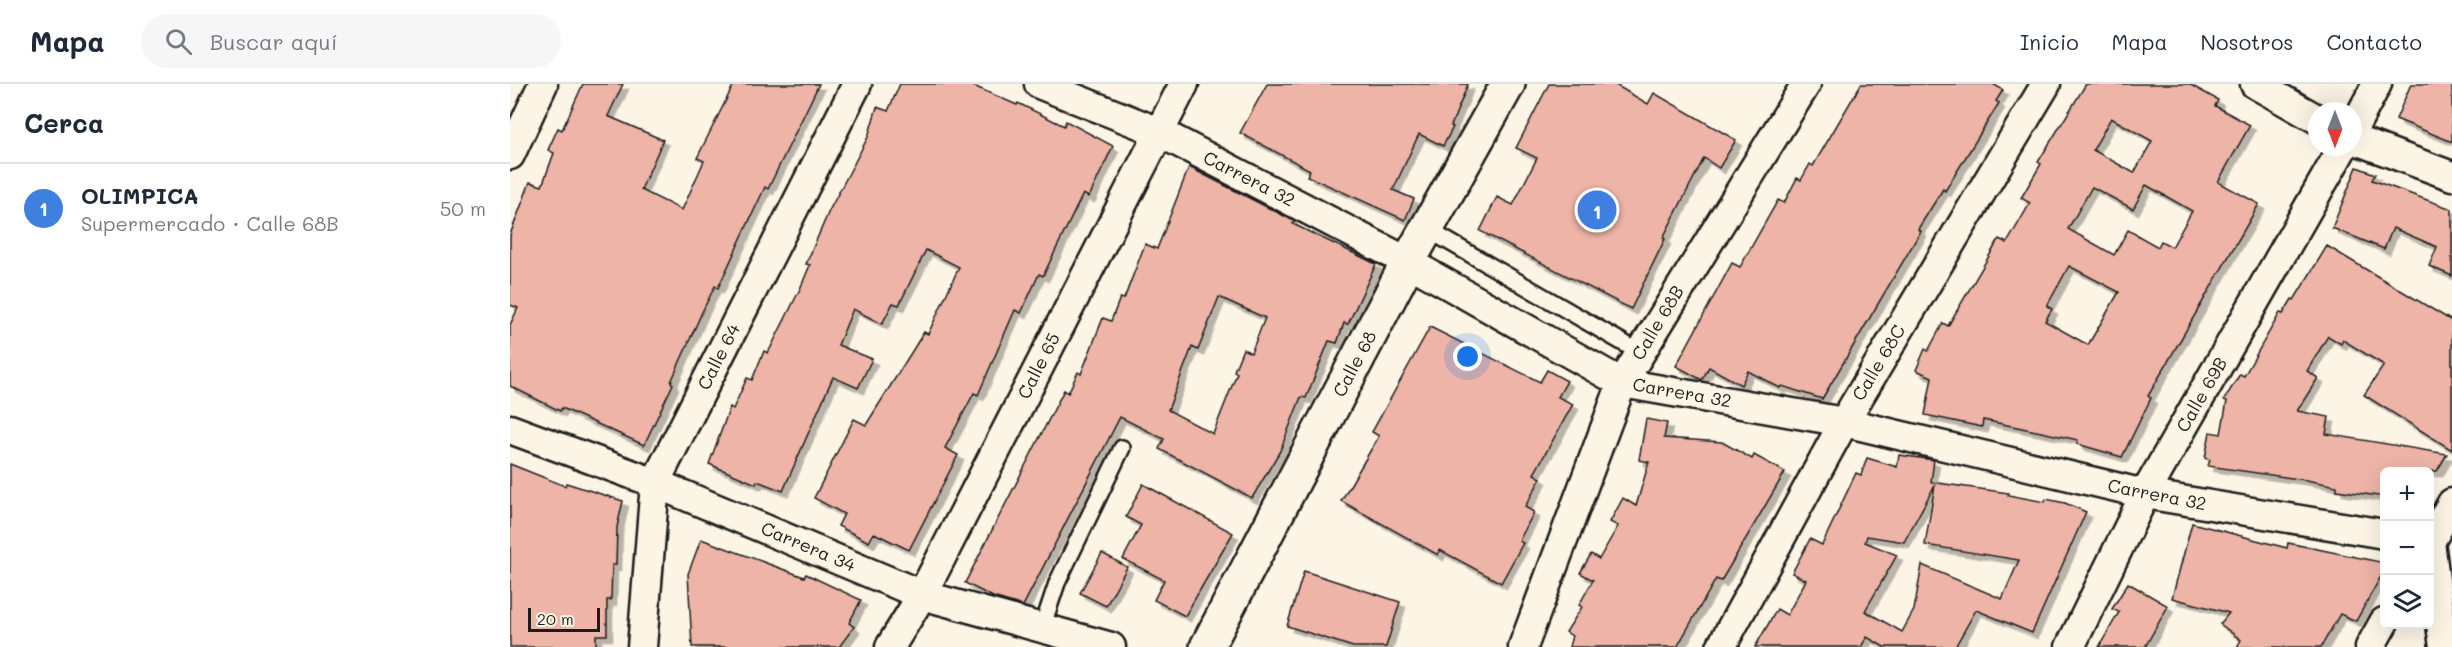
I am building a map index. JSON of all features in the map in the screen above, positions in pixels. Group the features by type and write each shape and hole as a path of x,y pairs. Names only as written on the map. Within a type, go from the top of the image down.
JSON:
{"street":[{"path":"510,154 543,84"},
{"name":"Calle 64","path":"642,647 655,483 857,84"},
{"name":"Carrera 32","path":"1039,84 1159,132 1408,262 1622,383 1844,422 2145,494 2380,533"},
{"name":"Calle 65","path":"890,647 922,595 1184,84"},
{"name":"Calle 68","path":"1208,647 1408,262 1508,84"},
{"name":"Calle 68B","path":"1522,647 1622,383 1806,84"},
{"name":"Calle 68C","path":"1721,647 1844,422 2046,84"},
{"path":"2255,84 2308,114"},
{"path":"2362,112 2377,84"},
{"path":"2362,142 2452,176"},
{"name":"Calle 69B","path":"2070,647 2145,494 2338,156"},
{"name":"Carrera 34","path":"510,429 655,483 922,595 1112,647"},
{"path":"2434,535 2452,503"},
{"path":"2434,542 2452,540"},
{"path":"2434,572 2444,647"},
{"path":"2370,647 2381,629"}],"lane":[{"path":"1427,229 1640,352"},
{"path":"1042,628 1057,583 1122,448"}],"building":[{"path":"583,84 623,84 608,116 663,140 641,190 682,210 704,161 697,158 734,84 819,84 768,189 765,187 718,288 715,286 702,312 671,382 673,384 644,445 562,408 560,411 510,386 510,325 518,308 510,305 510,235 530,182 542,186 554,153 548,150 558,128 562,130"},
{"path":"900,84 969,84 1017,105 1018,103 1064,126 1066,121 1113,146 1089,197 1083,194 1043,276 1039,274 1021,313 1015,310 978,395 974,393 945,448 958,455 909,550 874,533 869,542 838,526 844,514 814,498 854,419 866,425 924,332 928,334 959,267 926,250 899,305 893,303 882,324 853,309 838,345 872,359 858,388 833,377 783,491 757,481 756,484 709,464 730,407 733,409 747,378 752,380 764,351 768,353 800,289 810,265 806,264 829,211 868,137 877,107 888,111"},
{"path":"1267,84 1468,84 1451,126 1453,127 1443,146 1419,134 1393,190 1414,199 1405,220 1307,176 1310,170 1240,133"},
{"path":"1549,84 1614,84 1648,104 1654,93 1736,140 1719,168 1704,158 1663,238 1665,239 1631,309 1480,231 1497,197 1513,205 1537,158 1516,148"},
{"path":"1861,84 1993,84 2003,90 1996,101 1999,103 1945,191 1943,189 1918,229 1921,231 1822,399 1782,386 1780,388 1748,371 1741,385 1709,367 1702,380 1676,366 1732,263 1740,267 1778,200 1784,203 1797,178 1801,180 1810,164 1813,166"},
{"path":"2086,84 2189,84 2218,100 2215,106 2250,125 2218,182 2259,204 2148,396 2151,398 2122,457 2077,444 2078,440 2041,432 1983,420 1982,427 1925,415 1932,377 1916,370 1925,349 1928,351 1943,323 1948,326 1999,239 2007,243 2030,203 2021,198 2041,164 2038,162","holes":["2111,118 2152,141 2134,173 2093,150","2146,185 2192,211 2172,247 2161,241 2158,247 2128,230 2114,255 2068,229 2092,187 2133,209","2069,266 2119,292 2088,345 2045,321 2052,309 2047,306"]},
{"path":"2411,84 2452,84 2452,142 2396,119"},
{"path":"1189,167 1294,221 1293,224 1376,264 1348,324 1344,323 1337,343 1329,341 1306,398 1301,397 1280,451 1252,498 1159,449 1164,439 1120,417 1023,606 993,597 965,583 1064,390 1068,393 1078,372 1081,374 1103,318 1111,321 1120,298 1124,299 1145,244 1157,249","holes":["1219,297 1265,318 1251,353 1243,349 1234,371 1237,373 1213,434 1168,410 1192,347 1198,350"]},
{"path":"2357,167 2375,174 2372,180 2452,209 2452,276 2429,266 2437,247 2393,228 2384,249 2332,228"},
{"path":"2327,246 2452,321 2452,450 2364,395 2384,365 2343,340 2341,344 2328,336 2307,371 2318,378 2297,411 2329,417 2326,434 2447,454 2437,471 2434,471 2434,467 2380,467 2380,496 2337,490 2337,486 2306,480 2208,466 2210,460 2205,458 2210,432 2221,434 2227,401 2224,400 2240,374 2244,376 2280,313 2283,314 2292,299 2294,300"},
{"path":"1430,327 1540,382 1547,370 1567,381 1558,397 1573,404 1534,474 1541,478 1525,507 1534,512 1519,541 1523,543 1501,583 1440,550 1438,555 1341,501 1379,436 1372,432"},
{"path":"1646,419 1667,423 1664,438 1722,442 1752,459 1754,455 1785,472 1721,581 1716,579 1677,647 1569,647 1572,636 1566,632 1582,607 1579,605 1593,580 1580,573 1591,554 1599,559 1618,526 1610,522 1623,498 1636,506 1649,462 1639,460"},
{"path":"1899,455 1934,460 1931,482 2009,493 2008,495 2045,502 2046,499 2065,503 2086,512 2032,633 1976,610 1955,647 1884,647 1867,637 1861,647 1755,647 1777,609 1787,615 1806,580 1792,573 1810,539 1822,545 1856,473 1861,475 1867,458 1897,467","holes":["1935,485 1925,545 2019,560 2002,599 1922,565 1914,610 1902,632 1865,611 1897,555 1865,542 1867,536 1904,542"]},
{"path":"510,464 565,486 566,483 623,501 617,527 616,565 612,565 611,600 607,600 607,635 596,635 596,647 510,647"},
{"path":"1143,484 1233,533 1185,616 1154,600 1164,580 1123,559 1141,525 1126,517"},
{"path":"2192,523 2287,548 2288,543 2380,562 2380,578 2356,621 2340,614 2321,647 2237,647 2241,640 2220,624 2229,613 2172,598"},
{"path":"701,539 804,577 806,574 861,600 849,623 854,627 839,647 692,647 688,574"},
{"path":"1102,553 1127,567 1106,606 1080,593"},
{"path":"1304,571 1400,602 1386,647 1353,647 1287,626"},
{"path":"2128,583 2168,606 2145,647 2099,647 2119,612 2112,609"}],"place":[{"name":"OLIMPICA","path":"1597,210"}]}
